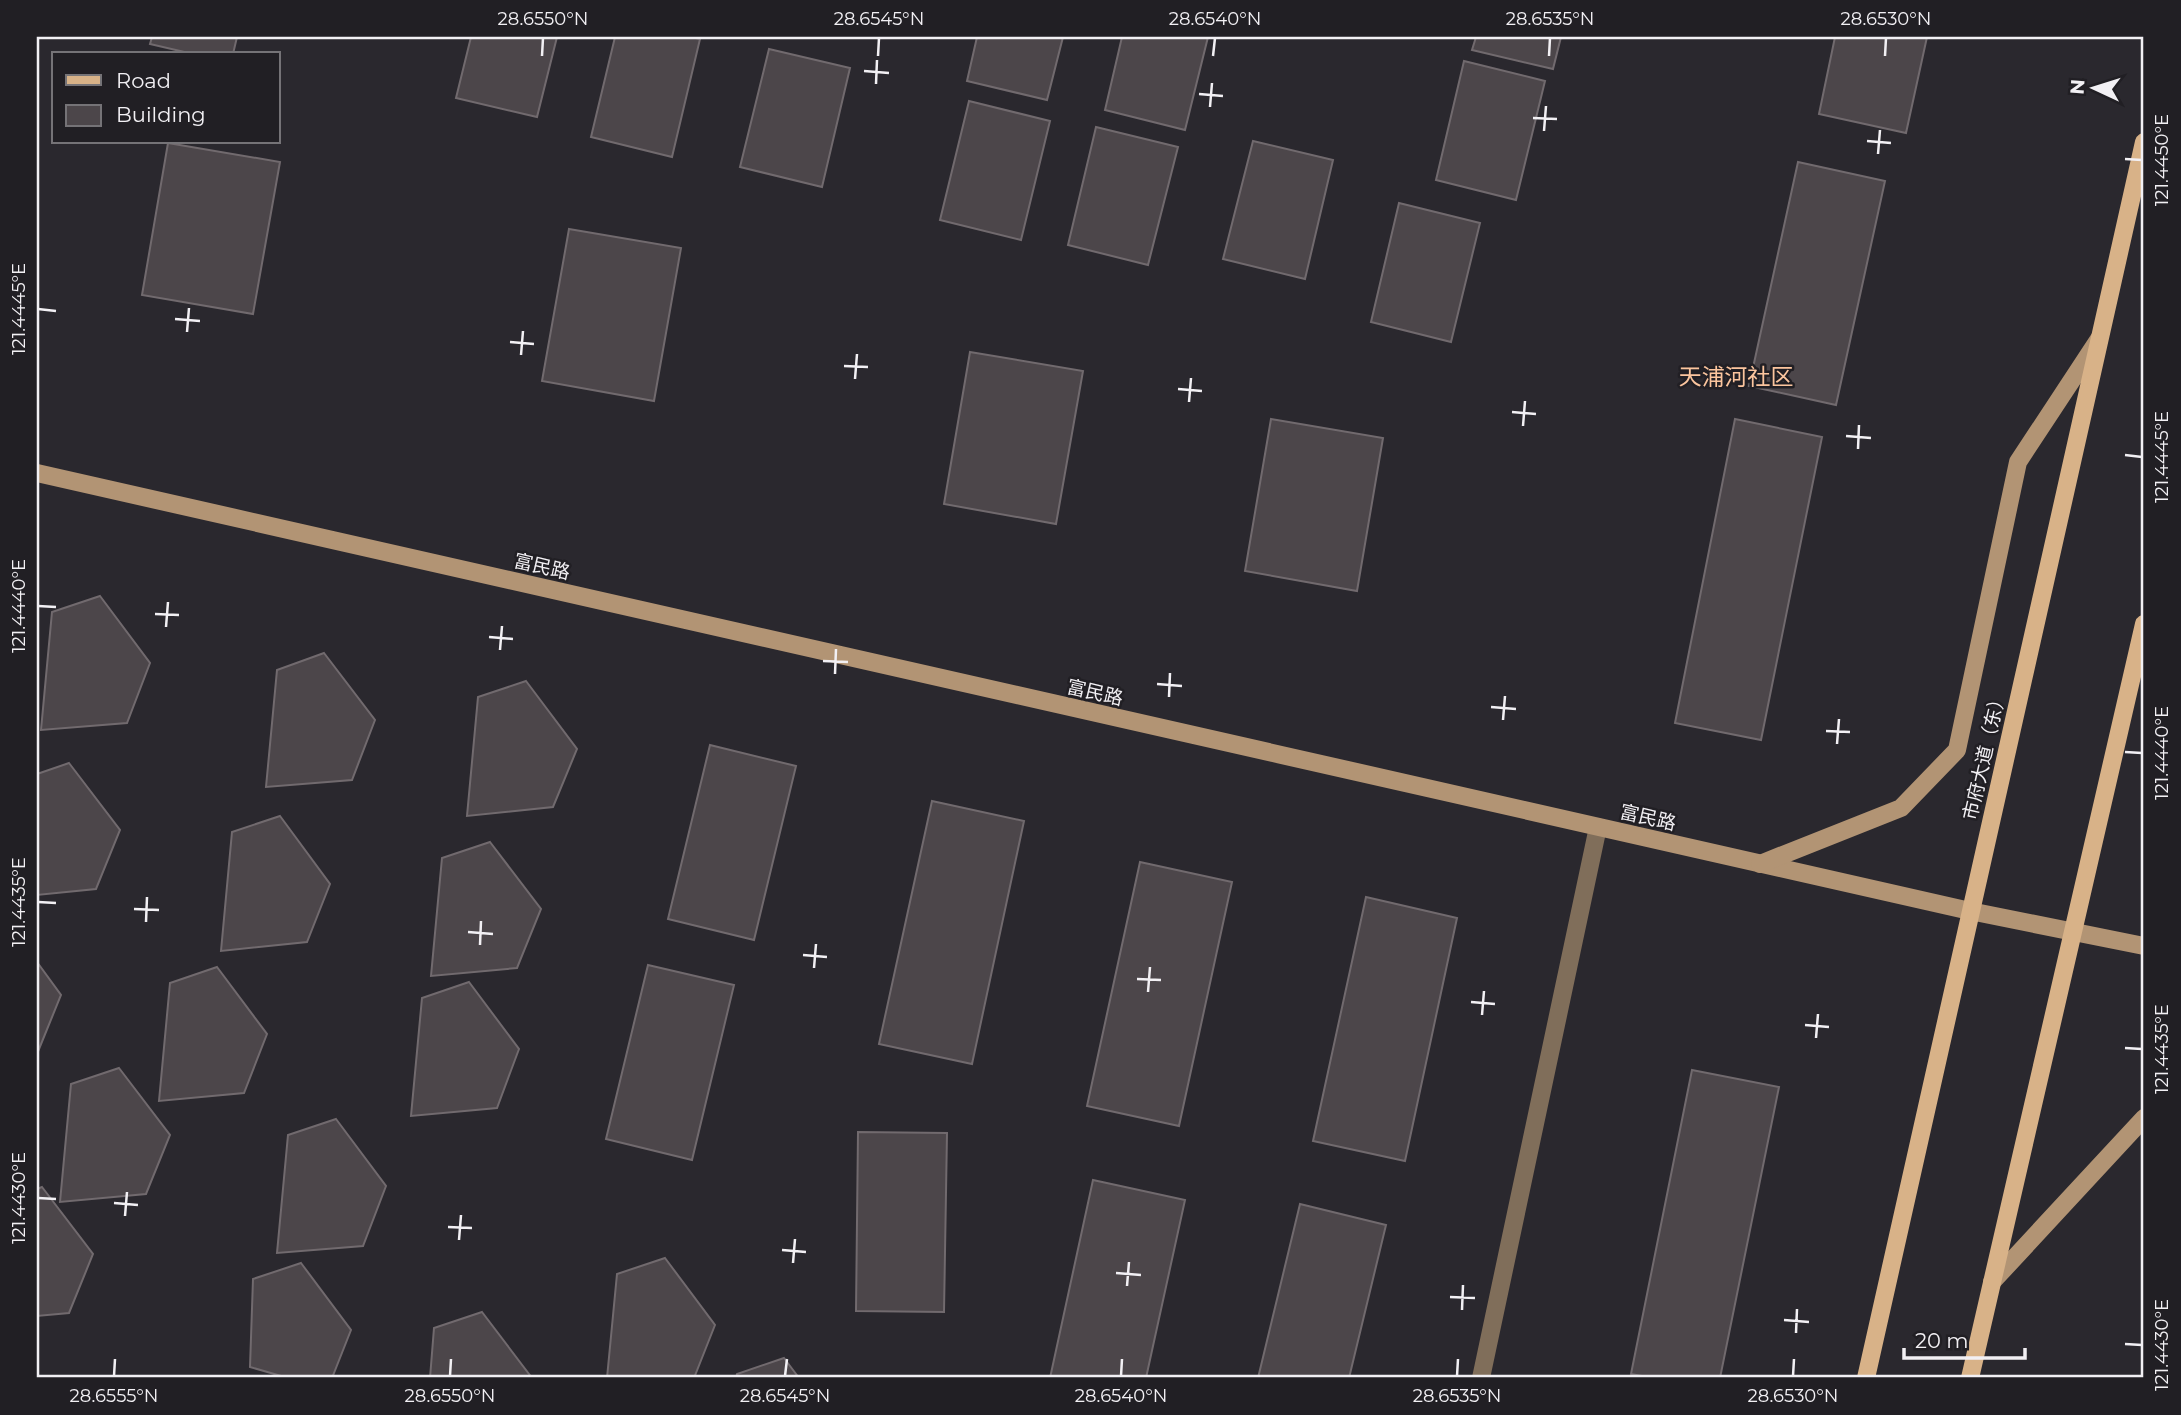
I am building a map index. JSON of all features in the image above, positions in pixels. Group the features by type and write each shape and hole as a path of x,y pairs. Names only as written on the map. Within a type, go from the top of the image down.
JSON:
{"main road":[{"name":"市府大道（东）","path":"1866,1378 2144,142"},
{"path":"1970,1378 2144,624"}],"street":[{"path":"1760,864 1901,808 1957,750 2018,462 2101,336"},
{"name":"富民路","path":"37,473 1760,864 1970,911 2144,946"},
{"path":"1992,1282 2144,1118"}],"lane":[{"path":"1481,1378 1598,827"}],"building":[{"path":"152,37 237,37 233,52 184,52 150,44"},
{"path":"471,37 557,37 537,117 456,98"},
{"path":"615,37 700,39 672,157 591,137"},
{"path":"977,37 1063,37 1047,100 967,81"},
{"path":"1122,37 1208,37 1185,130 1105,110"},
{"path":"1476,37 1561,37 1553,69 1472,50"},
{"path":"1835,37 1927,37 1906,133 1819,114"},
{"path":"769,49 850,68 822,187 740,167"},
{"path":"1464,61 1545,81 1516,200 1436,180"},
{"path":"969,101 1050,121 1021,240 940,220"},
{"path":"1096,127 1178,147 1148,265 1068,245"},
{"path":"1253,141 1333,160 1305,279 1223,259"},
{"path":"168,144 280,162 253,314 142,295"},
{"path":"1798,162 1885,181 1836,405 1749,386"},
{"path":"1399,203 1480,223 1451,342 1371,322"},
{"path":"569,229 681,248 654,401 542,381"},
{"path":"970,352 1083,371 1056,524 944,504"},
{"path":"1271,419 1383,438 1357,591 1245,571"},
{"path":"1735,419 1822,437 1761,740 1675,723"},
{"path":"100,596 150,663 127,723 41,730 52,612"},
{"path":"324,653 375,720 352,780 266,787 277,670"},
{"path":"526,681 577,749 553,807 467,816 478,697"},
{"path":"710,745 796,766 754,940 668,919"},
{"path":"69,763 120,830 96,889 37,895 37,774"},
{"path":"932,801 1024,821 972,1064 879,1044"},
{"path":"280,816 330,884 307,942 221,951 232,832"},
{"path":"490,842 541,909 517,968 431,976 442,858"},
{"path":"1140,862 1232,882 1179,1126 1087,1106"},
{"path":"1366,897 1457,918 1405,1161 1313,1141"},
{"path":"37,962 61,995 37,1054"},
{"path":"648,965 734,985 692,1160 606,1139"},
{"path":"217,967 267,1034 244,1093 159,1101 170,983"},
{"path":"469,982 519,1049 497,1108 411,1116 422,998"},
{"path":"119,1068 170,1135 146,1194 60,1202 71,1084"},
{"path":"1692,1070 1779,1087 1720,1378 1653,1378 1631,1374"},
{"path":"336,1119 386,1186 363,1246 277,1253 288,1135"},
{"path":"858,1132 947,1133 944,1312 856,1311"},
{"path":"1093,1180 1185,1200 1146,1378 1050,1378"},
{"path":"42,1187 93,1254 69,1313 37,1316 37,1189"},
{"path":"1300,1204 1386,1225 1349,1378 1258,1378"},
{"path":"665,1258 715,1325 694,1378 607,1378 617,1274"},
{"path":"301,1263 351,1330 332,1378 288,1378 250,1367 253,1279"},
{"path":"482,1312 532,1378 430,1378 434,1328"},
{"path":"784,1358 799,1378 736,1378 737,1374"}],"district":[{"name":"天浦河社区","path":"1736,377"}]}
